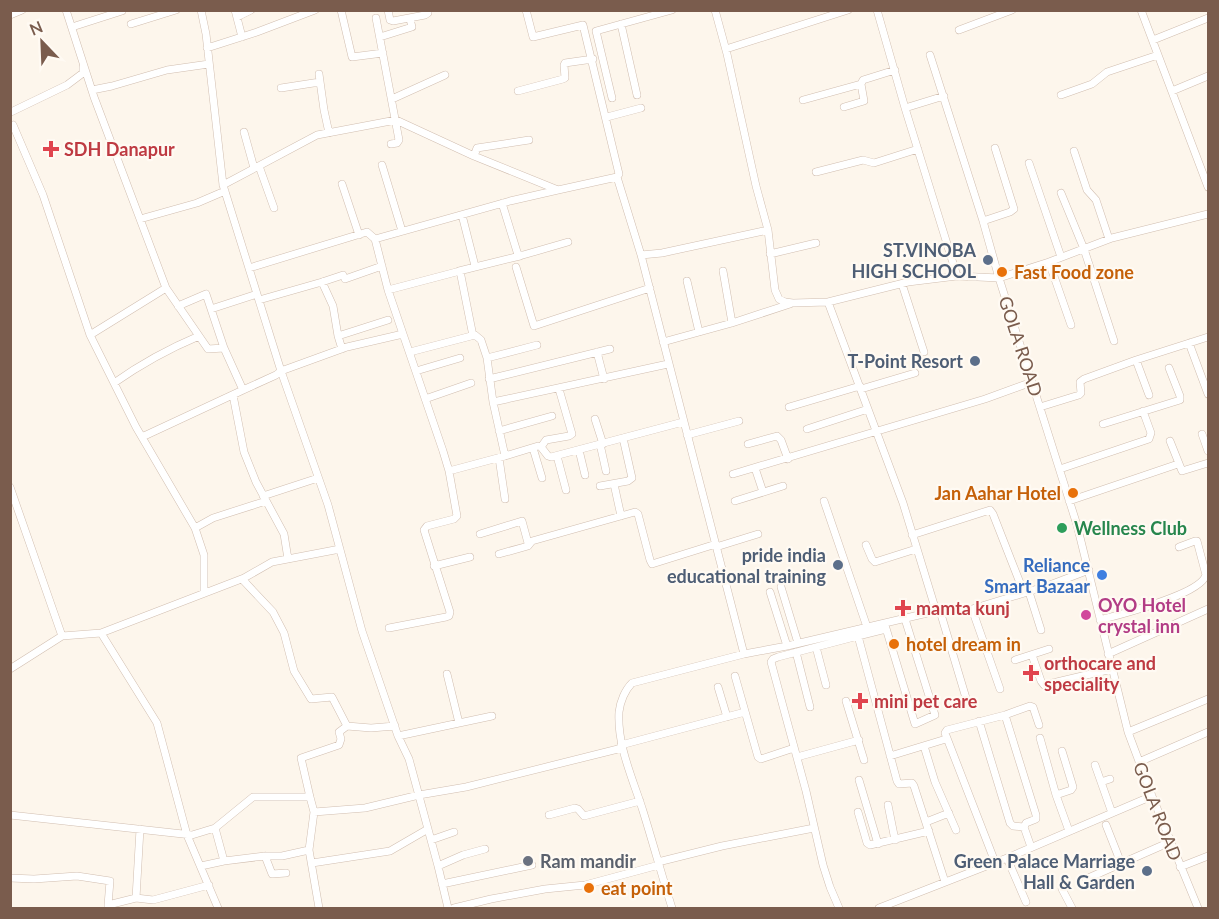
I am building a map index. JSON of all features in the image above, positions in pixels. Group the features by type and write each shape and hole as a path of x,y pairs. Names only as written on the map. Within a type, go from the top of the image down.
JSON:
{"street":[{"path":"10,15 22,10"},
{"path":"66,10 92,90 166,288 208,349 224,348"},
{"path":"131,24 176,10"},
{"path":"242,37 236,14 251,10"},
{"path":"207,48 315,10"},
{"path":"341,10 352,57 383,53"},
{"path":"388,10 391,21 425,15 428,10"},
{"path":"526,10 533,37 584,25 620,174 617,177 650,288 744,654"},
{"path":"715,10 768,230 777,294 779,299 793,303"},
{"path":"726,49 848,10"},
{"path":"877,10 957,276"},
{"path":"959,30 1012,10"},
{"path":"72,27 122,11"},
{"path":"203,11 224,188 281,371 318,478 362,631 394,726 409,759 448,909"},
{"path":"612,98 596,31 645,14 670,11"},
{"path":"1142,11 1209,187"},
{"path":"376,18 399,142 392,144"},
{"path":"1153,40 1209,18"},
{"path":"380,37 412,27 410,19"},
{"path":"621,24 637,94"},
{"path":"930,55 999,278 1109,239 1209,214"},
{"path":"1061,95 1092,84 1107,72 1158,55"},
{"path":"518,91 563,79 566,77 565,63 593,59"},
{"path":"84,64 82,73 67,85 11,111 12,126 43,195 90,335 142,437 195,528 204,555 204,593"},
{"path":"92,90 167,69 210,64"},
{"path":"844,107 864,101 861,84 864,79 895,70"},
{"path":"392,99 445,75"},
{"path":"1172,91 1209,76"},
{"path":"281,88 319,78 329,133"},
{"path":"803,100 861,84"},
{"path":"905,108 944,96"},
{"path":"607,117 641,108"},
{"path":"140,219 197,202 317,135 396,120 474,156 558,190"},
{"path":"244,132 274,208"},
{"path":"474,156 477,148 529,140"},
{"path":"983,221 1014,209 995,148"},
{"path":"816,172 863,160 874,163 918,149"},
{"path":"1074,151 1087,190 1096,200 1109,239"},
{"path":"1029,163 1061,257"},
{"path":"382,165 402,231"},
{"path":"375,238 502,203 617,177"},
{"path":"342,184 359,235"},
{"path":"1061,193 1084,249 1114,340"},
{"path":"502,203 517,253 520,256"},
{"path":"462,215 476,267"},
{"path":"641,255 662,253 768,230"},
{"path":"249,267 367,232 375,238 388,290 449,471 457,517 427,526 424,530 450,612 449,615 446,618 389,628"},
{"path":"388,290 568,242"},
{"path":"770,254 816,243"},
{"path":"1049,262 1071,325"},
{"path":"211,309 382,266"},
{"path":"516,267 534,326 650,288"},
{"path":"459,271 473,336"},
{"path":"723,271 732,322"},
{"name":"GOLA ROAD","path":"663,342 793,303 828,302 903,284 957,276 999,278 1060,469 1089,570 1128,732 1198,909"},
{"path":"687,281 699,332"},
{"path":"322,282 333,306 342,349"},
{"path":"903,284 924,352"},
{"path":"90,335 166,288"},
{"path":"178,306 206,294 224,348 243,390"},
{"path":"828,302 903,503 966,698"},
{"path":"338,336 388,320"},
{"path":"142,437 281,371 342,349 404,334"},
{"path":"410,352 475,335 481,340 487,358 499,431 505,499"},
{"path":"114,383 156,356 199,336"},
{"path":"1040,407 1079,395 1082,380 1209,337"},
{"path":"1189,343 1209,393"},
{"path":"487,358 537,345"},
{"path":"489,379 610,349"},
{"path":"597,352 604,379"},
{"path":"416,371 460,358"},
{"path":"1136,360 1149,395"},
{"path":"493,402 668,364"},
{"path":"1103,424 1180,400 1170,369"},
{"path":"789,407 915,373"},
{"path":"733,474 985,399 1032,382"},
{"path":"425,399 471,383"},
{"path":"541,447 548,440 572,434 559,389"},
{"path":"233,395 244,452 256,482 284,534 288,559"},
{"path":"807,429 868,409"},
{"path":"1060,469 1149,439 1151,433 1143,411"},
{"path":"499,431 552,416"},
{"path":"595,419 606,471"},
{"path":"687,435 739,421"},
{"path":"541,447 549,457 557,456 683,422"},
{"path":"1202,434 1209,451"},
{"path":"748,444 777,436 781,440 788,459"},
{"path":"600,486 629,480 632,477 622,438"},
{"path":"1170,441 1182,471 1209,463"},
{"path":"449,471 541,447"},
{"path":"533,448 542,478"},
{"path":"579,450 585,475"},
{"path":"557,456 566,490"},
{"path":"1069,501 1178,464"},
{"path":"754,468 763,492"},
{"path":"195,528 213,518 318,478"},
{"path":"614,484 621,516"},
{"path":"735,501 783,486"},
{"path":"10,487 62,636"},
{"path":"824,501 867,627"},
{"path":"912,535 990,510 1027,592 1041,630"},
{"path":"499,554 528,546 528,543 635,512 652,564 758,534"},
{"path":"480,534 522,521 528,543"},
{"path":"1100,620 1192,590 1204,580 1206,575 1197,541 1179,547"},
{"path":"866,545 875,562 916,549"},
{"path":"10,669 62,636 101,633 242,579 272,562 340,549"},
{"path":"434,566 470,557"},
{"path":"839,909 827,877 814,828 805,784 771,662 773,659 858,636 905,619 938,611 950,613 972,609 1089,570"},
{"path":"242,579 273,612 284,633 294,671 311,699 332,697 346,726"},
{"path":"781,587 798,643"},
{"path":"770,592 787,646"},
{"path":"972,609 1000,689"},
{"path":"1108,654 1209,609"},
{"path":"886,626 915,724 935,715 905,619"},
{"path":"672,909 622,747 620,706 627,689 632,683 744,654 867,627 886,626"},
{"path":"101,633 157,723 187,835 218,909"},
{"path":"858,636 898,783 913,784 945,882"},
{"path":"816,647 826,685"},
{"path":"1015,660 1050,650"},
{"path":"796,652 810,707"},
{"path":"1032,655 1044,685 1112,669"},
{"path":"447,674 459,723"},
{"path":"735,676 759,758 794,748"},
{"path":"718,687 727,717"},
{"path":"1128,732 1209,699"},
{"path":"846,701 864,760"},
{"path":"995,862 945,733 947,729 1005,715 1030,706 1033,707 1039,725"},
{"path":"314,812 365,808 466,787 622,747 745,712"},
{"path":"979,721 1009,821 1013,826 1024,826 1036,819 1036,815 1005,715"},
{"path":"398,736 492,716"},
{"path":"319,909 309,850 314,812 301,758 339,746 339,732 346,726 371,728 394,726"},
{"path":"1139,762 1209,732"},
{"path":"1040,738 1069,831"},
{"path":"891,756 946,739"},
{"path":"797,758 859,740"},
{"path":"924,746 935,782 956,830"},
{"path":"1056,795 1071,790 1073,787 1062,751"},
{"path":"1095,765 1112,813"},
{"path":"1101,782 1110,779"},
{"path":"859,780 878,844"},
{"path":"879,909 1152,796"},
{"path":"10,814 192,835 215,828 253,797 309,797"},
{"path":"549,815 575,808 585,816 640,801"},
{"path":"888,804 895,840"},
{"path":"858,812 870,845 928,831"},
{"path":"926,822 949,813"},
{"path":"1106,825 1121,863"},
{"path":"1024,826 1031,847"},
{"path":"136,898 140,828"},
{"path":"215,828 224,861"},
{"path":"454,909 491,899 545,889 585,885 722,846 814,828"},
{"path":"312,863 390,851 428,829"},
{"path":"431,840 454,832"},
{"path":"1086,879 1170,842"},
{"path":"438,866 463,855 485,849"},
{"path":"201,866 224,861 282,856 309,850"},
{"path":"266,856 272,874 286,873"},
{"path":"1180,867 1209,856"},
{"path":"1006,858 1026,902"},
{"path":"442,884 532,865"},
{"path":"10,878 77,876 110,881 108,907 136,898 153,900 209,885"},
{"path":"1062,888 1072,909"}],"place":[{"name":"SDH Danapur","path":"51,149"},
{"name":"ST.VINOBA HIGH SCHOOL","path":"988,260"},
{"name":"Fast Food zone","path":"1002,272"},
{"name":"T-Point Resort","path":"975,361"},
{"name":"Jan Aahar Hotel","path":"1073,493"},
{"name":"Wellness Club","path":"1062,528"},
{"name":"pride india educational training","path":"838,565"},
{"name":"Reliance Smart Bazaar","path":"1102,575"},
{"name":"mamta kunj","path":"903,608"},
{"name":"OYO Hotel crystal inn","path":"1086,615"},
{"name":"hotel dream in","path":"894,644"},
{"name":"orthocare and speciality","path":"1031,673"},
{"name":"mini pet care","path":"860,701"},
{"name":"Ram mandir","path":"528,861"},
{"name":"Green Palace Marriage Hall & Garden","path":"1147,871"},
{"name":"eat point","path":"589,888"}]}
